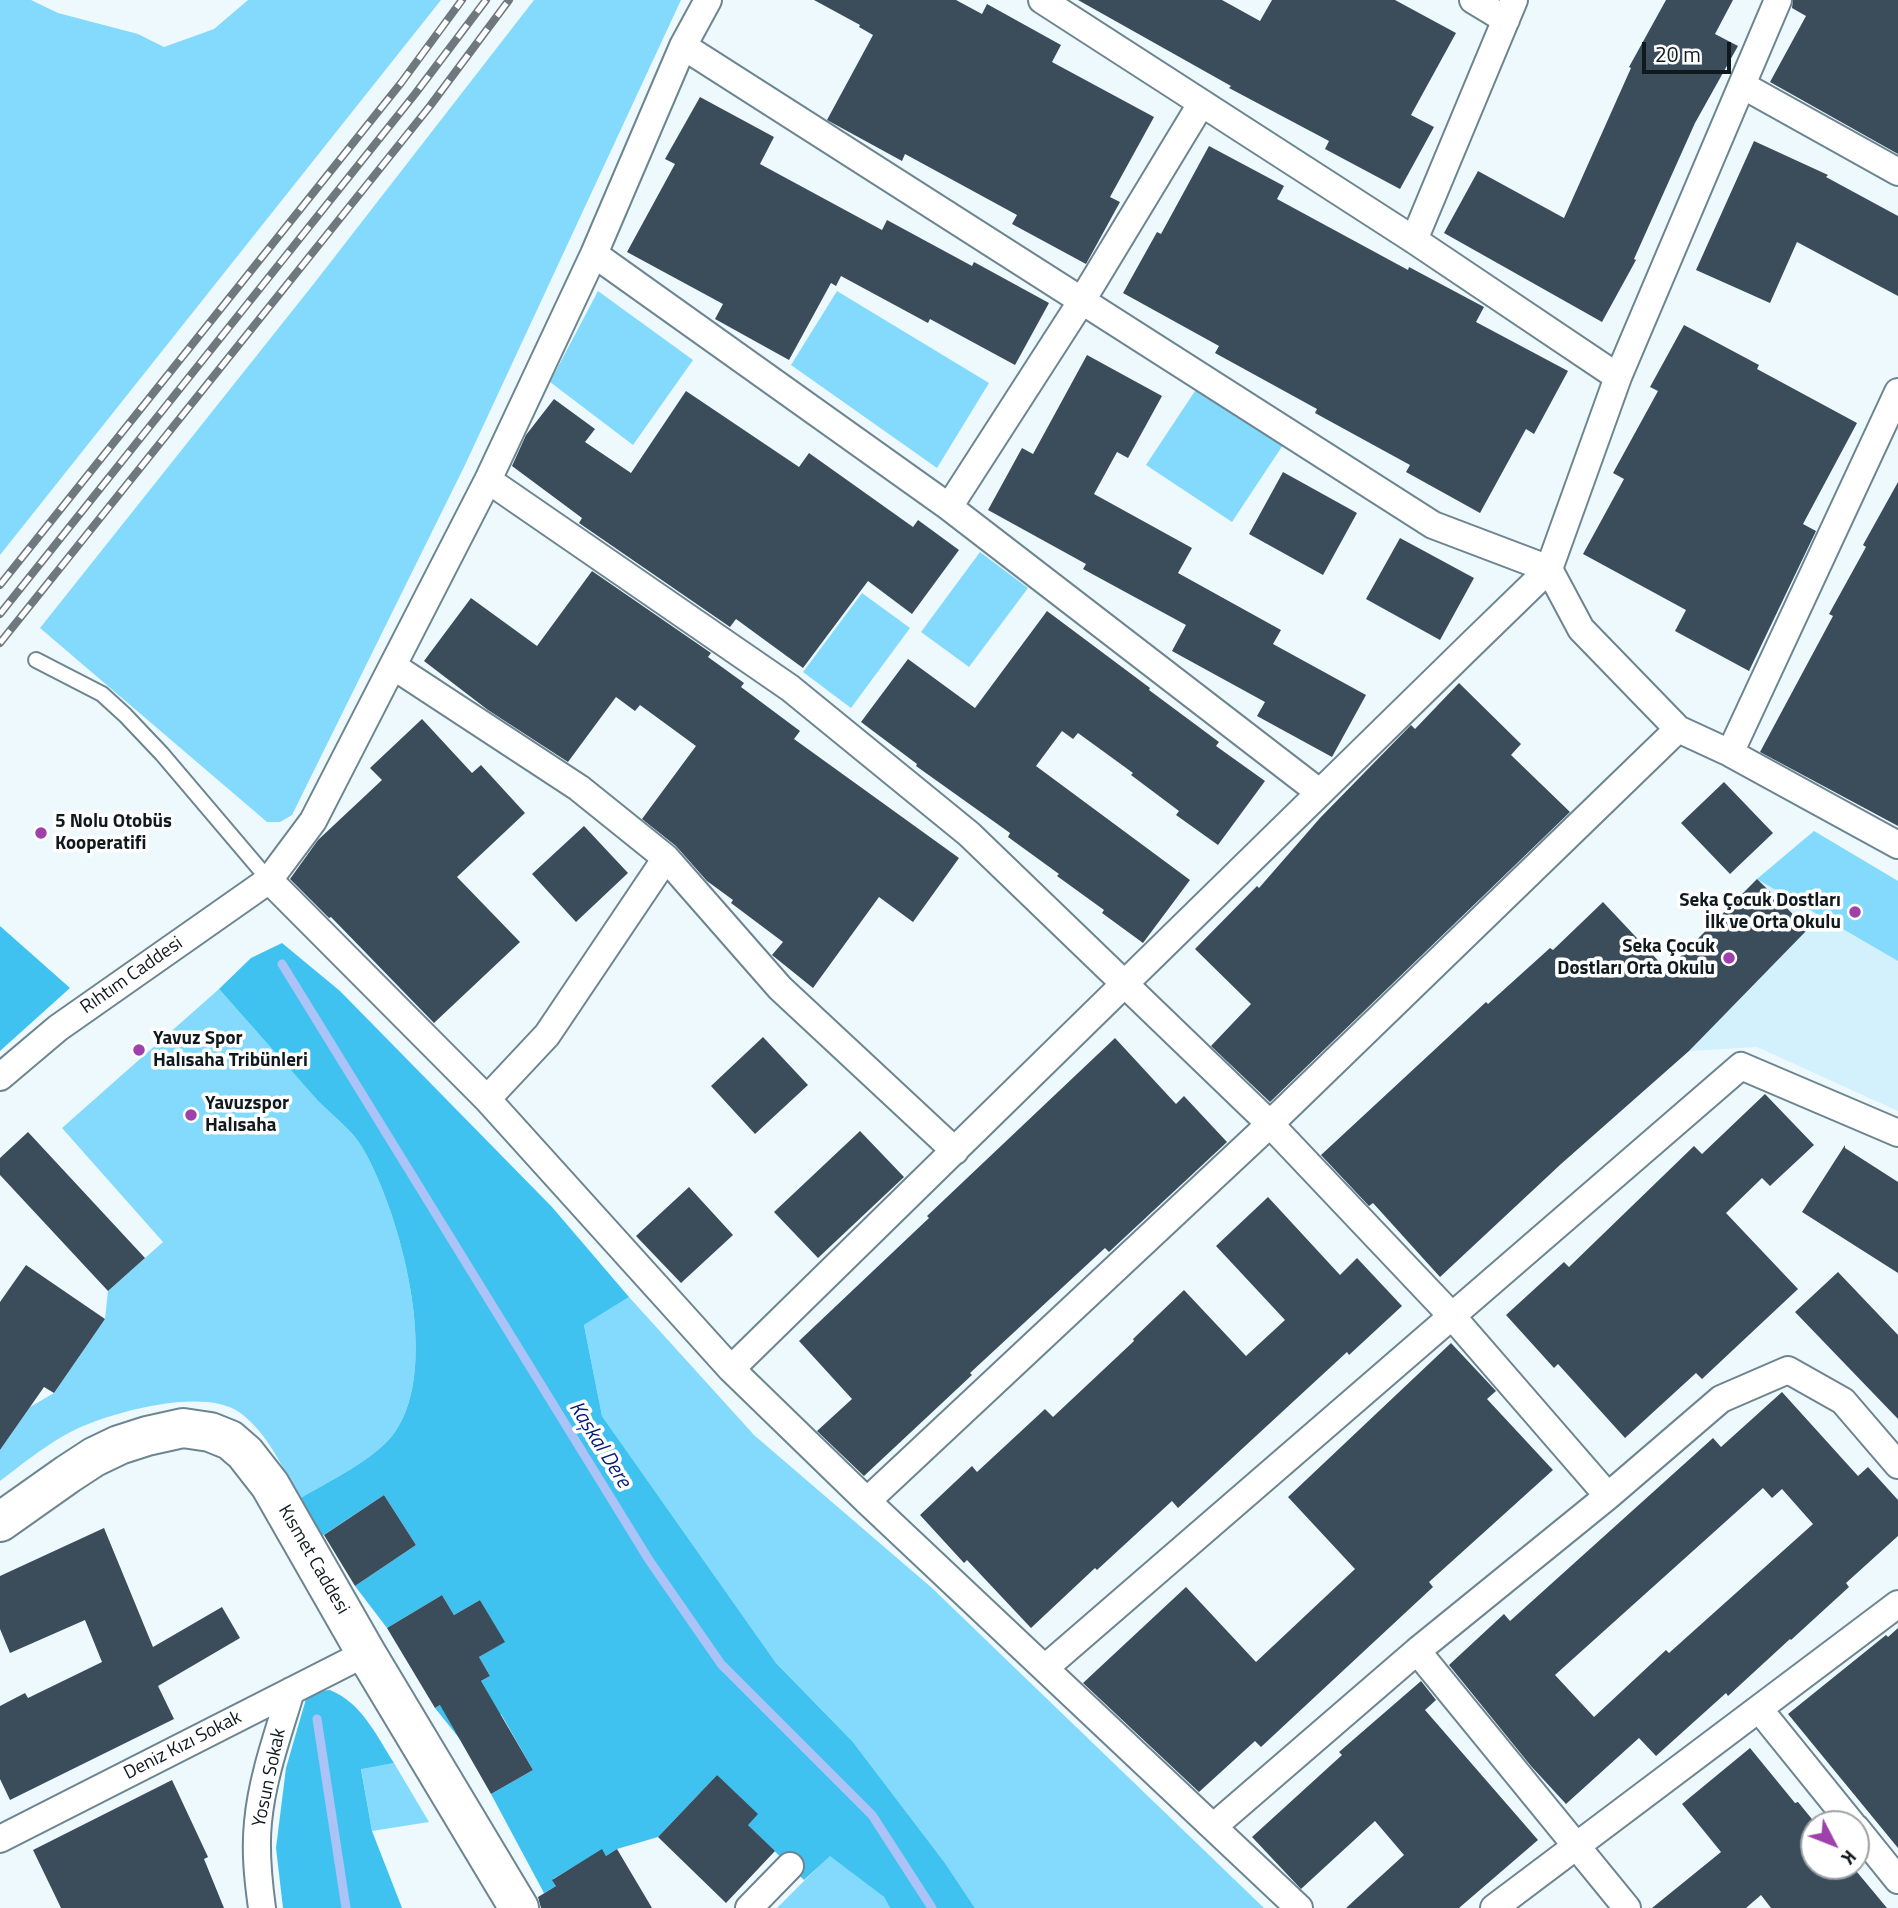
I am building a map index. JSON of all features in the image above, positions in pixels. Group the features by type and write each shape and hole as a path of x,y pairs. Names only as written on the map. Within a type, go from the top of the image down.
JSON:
{"main road":[{"name":"Kısmet Caddesi","path":"0,1521 77,1468 119,1446 147,1436 183,1428 211,1432 230,1440 260,1469 366,1653 519,1908"}],"street":[{"name":"Rıhtım Caddesi","path":"0,1077 58,1028 269,880 313,821 488,480 594,254 683,46 708,0"},
{"path":"1042,0 1415,240 1618,377"},
{"path":"1415,240 1510,10 1473,0"},
{"path":"732,1369 1549,569 1618,377 1778,0"},
{"path":"683,46 1433,525 1549,569 1581,629 1678,729 1730,753 1898,845"},
{"path":"1742,85 1898,172"},
{"path":"949,506 1081,302 1200,104"},
{"path":"594,254 949,506 1319,792"},
{"path":"1730,753 1898,392"},
{"path":"488,480 790,688 969,834 1270,1124 1451,1315 1608,1496"},
{"path":"393,666 579,788 666,858 780,988 955,1151"},
{"path":"867,1501 1270,1124 1678,729"},
{"path":"487,1099 547,1035 666,858"},
{"path":"269,880 487,1099 732,1369 867,1501 1299,1908"},
{"path":"1045,1668 1741,1066 1898,1133"},
{"path":"1213,1826 1417,1651 1608,1496 1721,1399 1788,1370 1843,1401 1898,1465"},
{"path":"1494,1908 1898,1604"},
{"path":"1417,1651 1627,1908"},
{"name":"Deniz Kızı Sokak","path":"0,1839 366,1653"},
{"name":"Yosun Sokak","path":"262,1908 257,1872 258,1821 271,1758 291,1691"},
{"path":"1759,1709 1841,1810"},
{"path":"1870,1845 1898,1880"},
{"path":"749,1908 790,1866"}],"lane":[{"path":"36,660 102,694 125,715 162,754 269,880"}],"shaded area":[{"path":"0,0 31,0 58,13 138,34 164,47 214,29 248,0 441,0 0,555"},
{"path":"534,0 681,0 465,465 292,815 280,822 267,822 40,628 312,286"},
{"path":"598,291 693,360 633,445 550,382"},
{"path":"837,291 989,383 937,468 791,365"},
{"path":"1197,388 1283,445 1232,522 1146,465"},
{"path":"980,552 1028,588 969,667 921,632"},
{"path":"862,593 910,628 851,708 803,672"},
{"name":"Seka Çocuk Dostları İlk ve Orta Okulu","path":"1814,831 1898,881 1898,1111 1757,1047 1689,1051 1638,998 1757,879"},
{"name":"Seka Çocuk Dostları İlk ve Orta Okulu","path":"1814,831 1898,881 1898,961 1757,879"},
{"path":"0,926 70,988 0,1051"},
{"path":"282,943 340,991 552,1207 629,1297 584,1325 602,1416 776,1663 853,1742 945,1863 975,1908 890,1908 884,1897 830,1856 804,1880 748,1825 717,1775 658,1837 617,1849 606,1856 602,1850 553,1879 556,1886 544,1893 491,1794 533,1770 501,1714 459,1738 435,1708 490,1676 479,1657 504,1642 480,1600 454,1615 442,1595 387,1628 355,1586 416,1545 384,1495 322,1536 299,1499 364,1461 395,1432 409,1403 415,1369 415,1330 402,1248 390,1209 362,1147 219,989 251,958"},
{"path":"219,989 318,1101 353,1135 376,1175 402,1248 410,1289 415,1330 415,1369 409,1403 395,1432 376,1452 299,1499 274,1452 249,1420 239,1412 222,1405 201,1402 152,1406 81,1427 48,1445 0,1481 0,1450 30,1407 54,1393 105,1319 108,1291 163,1242 62,1128"},
{"path":"629,1297 754,1435 932,1588 1264,1908 975,1908 945,1863 853,1742 776,1663 602,1416 584,1325"},
{"path":"330,1690 360,1711 394,1763 361,1769 372,1831 402,1908 283,1908 276,1848 286,1768 308,1692"},
{"path":"394,1763 429,1822 372,1831 361,1768"},
{"path":"830,1855 884,1897 890,1908 777,1908"}],"building":[{"path":"814,0 956,0 982,14 987,4 1061,45 1052,62 1154,117 1110,197 1120,202 1086,264 1012,224 1017,215 905,154 902,161 827,120 873,35"},
{"path":"1078,0 1222,0 1260,21 1272,0 1395,0 1456,33 1411,115 1434,127 1400,189 1325,149 1329,141 1229,88 1231,86"},
{"path":"1666,0 1733,0 1715,34 1738,46 1695,123 1634,259 1636,260 1602,322 1444,233 1478,171 1564,218 1631,68 1629,67"},
{"path":"1793,0 1898,0 1898,154 1770,82 1806,16 1792,8"},
{"path":"700,97 774,137 760,164 882,230 887,220 972,266 974,262 1049,303 1015,365 930,319 928,323 841,276 836,286 831,283 789,360 715,319 723,304 627,252 675,164 665,159"},
{"path":"1754,141 1828,175 1826,177 1898,216 1898,296 1797,242 1770,303 1696,270"},
{"path":"1209,146 1284,186 1277,199 1408,270 1409,267 1484,307 1476,322 1568,371 1534,434 1526,429 1480,513 1406,472 1410,465 1315,413 1317,409 1215,353 1219,346 1123,293 1157,232 1161,234"},
{"path":"1684,325 1759,365 1757,369 1857,423 1803,524 1816,531 1749,671 1675,631 1686,610 1583,554 1624,479 1613,473 1658,391 1650,387"},
{"path":"1087,355 1162,396 1128,458 1117,452 1094,494 1192,548 1178,573 1281,630 1273,644 1366,695 1332,757 1257,716 1265,702 1172,651 1186,625 1083,569 1086,564 988,510 1022,448 1033,454"},
{"path":"686,391 799,467 809,453 913,527 918,520 959,550 912,614 868,581 803,668 736,619 730,627 579,523 582,518 512,466 526,435 554,399 595,429 585,442 631,473"},
{"path":"1283,472 1357,513 1323,575 1249,534"},
{"path":"1898,482 1898,826 1760,752 1833,616 1829,614"},
{"path":"1400,538 1474,578 1440,640 1366,599"},
{"path":"592,571 711,653 708,657 744,683 741,687 800,731 794,739 959,858 913,922 879,897 813,988 772,955 783,942 731,903 733,900 707,881 676,846 642,819 696,746 640,705 635,711 616,697 568,762 488,710 424,661 471,598 537,646"},
{"path":"1047,611 1150,688 1149,690 1219,742 1216,746 1265,781 1218,845 1176,815 1179,811 1131,775 1133,773 1078,733 1073,739 1062,731 1036,766 1190,880 1143,943 1102,913 1104,910 1057,876 1059,874 1008,837 1010,833 916,766 917,764 861,722 908,659 975,708"},
{"path":"1459,683 1521,744 1511,755 1570,812 1270,1102 1211,1046 1251,1004 1195,949 1257,886 1259,888 1320,818 1409,727 1411,725 1415,729"},
{"path":"422,719 472,773 481,765 525,813 457,877 520,942 434,1023 331,917 290,879 318,840 382,780 370,768"},
{"path":"1724,782 1773,833 1730,874 1681,823"},
{"path":"584,826 628,873 576,922 532,874"},
{"path":"1757,879 1808,929 1689,1051 1561,1164 1440,1277 1373,1203 1369,1206 1321,1155 1486,1002 1488,1004 1550,948 1553,950 1603,902 1667,970"},
{"path":"763,1037 808,1085 755,1134 711,1086"},
{"path":"1115,1038 1176,1104 1184,1096 1227,1142 1109,1252 1105,1248 864,1476 817,1431 852,1399 799,1341"},
{"path":"1765,1094 1814,1145 1770,1186 1762,1178 1726,1213 1798,1289 1702,1379 1696,1373 1625,1438 1558,1364 1554,1368 1506,1315 1564,1262 1569,1267 1694,1146 1702,1154"},
{"path":"860,1131 904,1177 818,1258 774,1212"},
{"path":"28,1132 145,1258 108,1291 0,1175 0,1158"},
{"path":"1845,1145 1845,1148 1898,1182 1898,1273 1802,1212"},
{"path":"689,1187 733,1235 681,1283 636,1236"},
{"path":"1268,1197 1340,1275 1357,1258 1402,1306 1349,1355 1347,1352 1178,1508 1172,1501 1031,1628 967,1560 964,1563 920,1515 972,1466 977,1472 1045,1409 1053,1417 1184,1290 1246,1356 1285,1320 1216,1246"},
{"path":"26,1265 105,1319 54,1393 44,1387 0,1450 0,1302"},
{"path":"1838,1272 1898,1335 1898,1419 1795,1312"},
{"path":"1451,1343 1496,1391 1487,1399 1553,1470 1429,1582 1433,1587 1261,1747 1255,1741 1199,1792 1083,1683 1186,1587 1256,1662 1355,1569 1288,1497"},
{"path":"1782,1392 1858,1476 1868,1467 1898,1500 1898,1536 1846,1583 1849,1587 1791,1640 1728,1696 1726,1693 1656,1756 1639,1738 1566,1804 1531,1766 1449,1665 1504,1614 1510,1621 1713,1438 1721,1447","holes":["1763,1488 1772,1498 1782,1489 1813,1524 1669,1653 1666,1650 1594,1717 1555,1675"]},
{"path":"384,1495 416,1545 355,1586 324,1535"},
{"path":"104,1528 153,1647 222,1607 240,1638 158,1686 174,1719 10,1800 0,1779 0,1706 25,1693 28,1698 102,1662 85,1620 10,1653 0,1629 0,1576"},
{"path":"442,1595 454,1615 480,1600 505,1642 479,1657 490,1676 481,1681 533,1770 491,1794 440,1705 435,1708 387,1628"},
{"path":"1898,1628 1898,1848 1870,1814 1870,1810 1867,1810 1788,1714 1886,1635 1888,1637"},
{"path":"1421,1681 1436,1700 1425,1710 1538,1840 1459,1908 1346,1908 1404,1855 1375,1821 1301,1889 1252,1837 1342,1755 1339,1752"},
{"path":"1750,1748 1795,1803 1798,1802 1805,1810 1800,1810 1800,1880 1864,1880 1887,1908 1771,1908 1761,1895 1746,1908 1652,1908 1721,1852 1682,1804"},
{"path":"717,1775 758,1814 748,1825 775,1851 726,1903 658,1837"},
{"path":"172,1780 208,1857 204,1859 224,1908 61,1908 33,1850"},
{"path":"602,1849 606,1856 617,1849 652,1908 541,1908 538,1897 556,1886 552,1880"}],"waterway":[{"name":"Kaşkal Dere","path":"282,964 649,1560 721,1664 872,1815 932,1908"},
{"path":"317,1719 346,1908"}],"railway":[{"path":"0,585 401,83 462,0"},
{"path":"0,614 415,94 486,0"},
{"path":"0,643 430,106 509,0"}],"place":[{"name":"5 Nolu Otobüs Kooperatifi","path":"41,833"},
{"name":"Seka Çocuk Dostları İlk ve Orta Okulu","path":"1855,912"},
{"name":"Seka Çocuk Dostları Orta Okulu","path":"1729,958"},
{"name":"Yavuz Spor Halısaha Tribünleri","path":"139,1050"},
{"name":"Yavuzspor Halısaha","path":"191,1115"}]}
